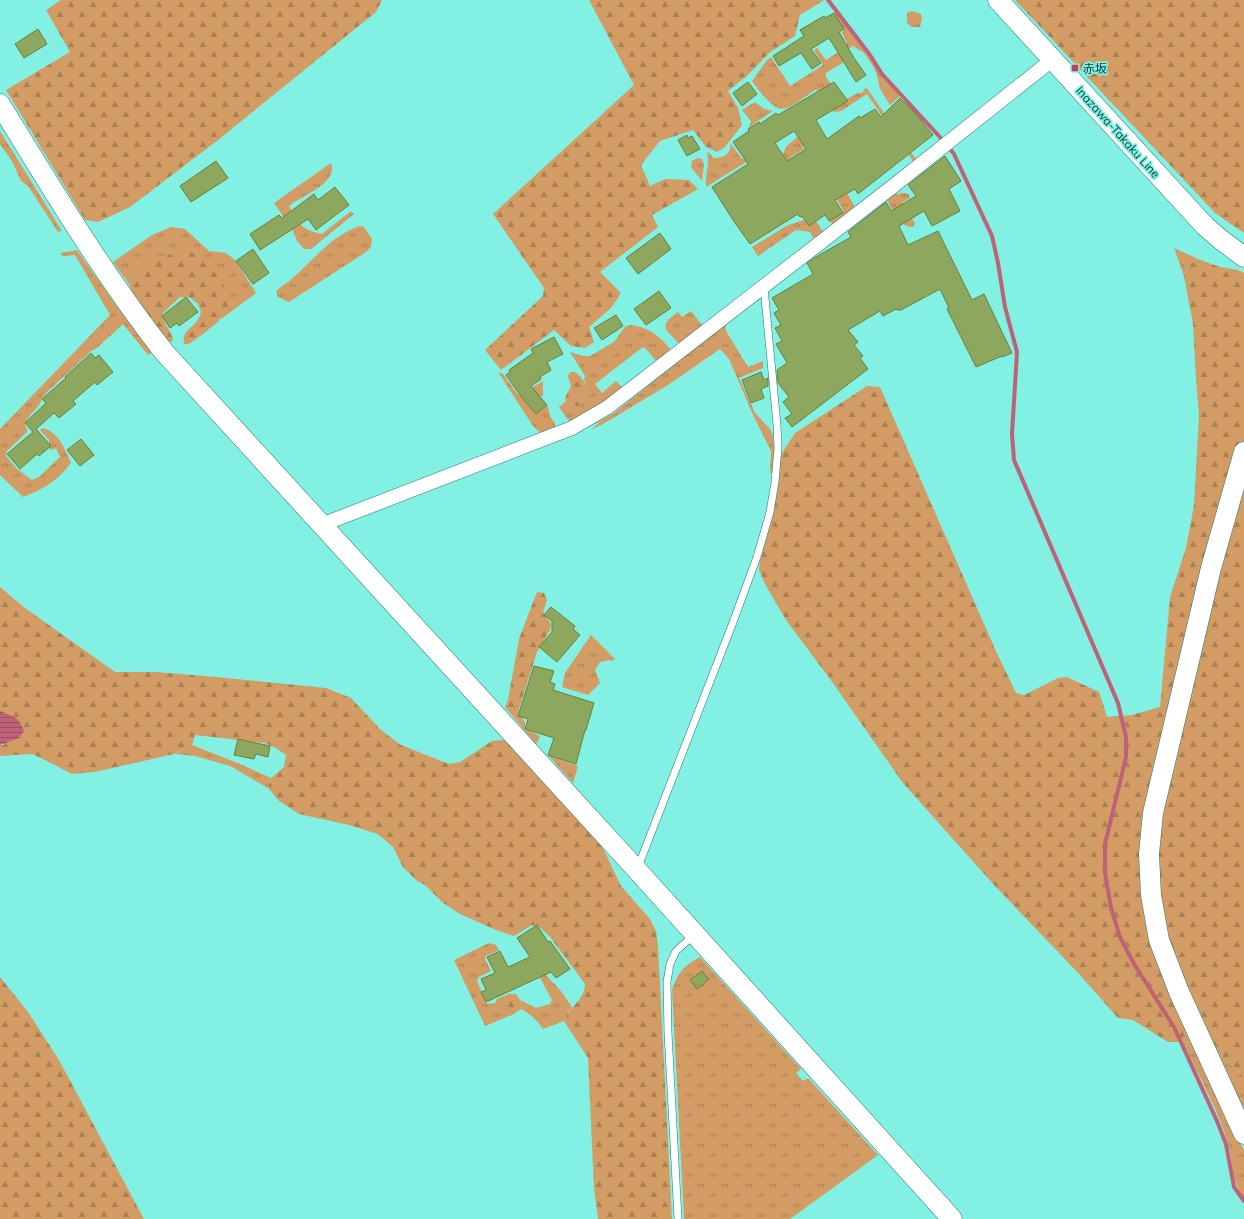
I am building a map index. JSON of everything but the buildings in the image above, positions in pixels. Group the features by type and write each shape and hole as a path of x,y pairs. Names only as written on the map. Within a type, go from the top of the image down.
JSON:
{"street":[{"name":"Inazawa-Takaku Line","path":"1008,7 1052,60 1205,226 1244,257"},
{"path":"321,525 572,428 608,407 892,187 1052,60"},
{"path":"0,104 65,210 144,327 164,352 637,870 952,1219"},
{"path":"1244,452 1207,584 1153,813 1149,854 1151,895 1159,940 1179,992 1244,1134"}],"lane":[{"path":"637,870 757,557 770,512 775,482 778,448 764,286"},
{"path":"678,1219 668,1034 667,982 670,964 676,951 695,934"}],"green space":[{"path":"61,0 382,0 376,12 218,140 130,207 98,222 85,220 6,90 70,52 46,10"},
{"path":"589,0 824,0 800,15 795,36 769,53 748,75 728,91 738,108 742,125 725,147 717,152 706,147 693,130 660,141 641,165 650,186 665,179 689,180 698,189 652,215 658,227 600,272 621,293 611,308 589,327 594,342 585,348 571,346 554,330 501,370 485,350 543,296 544,288 493,214 634,85"},
{"path":"1015,0 1244,0 1244,233 1215,213"},
{"path":"911,11 921,14 922,19 920,27 912,27 907,23 907,13"},
{"path":"835,12 900,96 890,105 880,89 877,75 873,66 864,53 853,46 846,50 849,59 826,73 826,77 843,101 858,93 862,93 866,87 916,159 913,161 867,94 841,111 834,112 821,91 815,90 794,104 782,109 774,106 752,81 767,60 771,57 790,86 823,65 814,50 817,48 826,60 840,51 847,43 842,33 844,29 834,13"},
{"path":"755,102 764,109 773,111 749,127 751,121 742,110"},
{"path":"0,131 62,231 58,232 28,186 21,181 12,161 0,144"},
{"path":"797,137 816,139 803,146 804,149 789,158 794,166 786,161 783,154 786,147"},
{"path":"731,144 742,159 747,159 748,161 706,187 708,161 707,151 714,158 721,157 728,153"},
{"path":"698,158 702,159 704,164 702,181 691,167 692,161"},
{"path":"331,163 332,170 330,177 318,188 289,206 301,225 309,230 322,234 351,211 354,214 311,249 304,249 297,241 292,229 274,203"},
{"path":"834,171 854,205 854,210 833,224 829,221 843,213 843,210 823,177"},
{"path":"903,193 909,194 910,198 903,202 902,206 915,223 913,227 906,226 896,217 886,198"},
{"path":"804,220 809,226 816,221 823,232 814,239 810,232 796,230 758,256 752,247 788,225"},
{"path":"360,226 364,227 372,239 371,247 366,252 289,302 278,297 276,291 294,277 325,247 342,235"},
{"path":"171,227 185,229 209,251 226,253 235,260 256,293 221,319 229,305 138,269 129,284 113,262 152,235"},
{"path":"1174,248 1198,259 1190,264 1184,276"},
{"path":"77,250 118,308 153,352 148,355 123,324 97,348 91,351 43,396 25,425 27,432 7,451 6,456 16,468 32,480 39,477 60,457 56,448 51,450 49,447 49,440 40,430 43,428 49,430 61,442 71,463 56,479 37,491 23,497 0,475 0,429 110,315 75,255 63,256 60,253"},
{"path":"192,252 205,260 214,271 230,296 230,303 227,310 216,324 189,344 184,344 185,333 198,320 201,312 198,304 189,297 180,297 163,313 163,319 173,338 172,342 167,341 133,294 129,284 138,269 159,256"},
{"path":"1198,259 1220,267 1238,270 1244,273 1244,1076 1212,1048 1187,1042 1168,1042 1133,1020 1118,1018 1079,974 995,886 903,783 830,679 786,620 765,584 759,570 760,561 773,514 781,456 785,448 795,433 867,386 880,387 995,649 1016,693 1024,695 1058,678 1067,677 1099,692 1107,717 1132,715 1160,707 1170,597 1186,548 1194,505 1199,415 1193,324 1184,276 1190,264"},
{"path":"691,311 702,325 680,345 667,331 665,325 669,319 678,312 682,317"},
{"path":"725,324 726,331 748,367 763,361 763,368 739,378 755,413 770,429 773,436 774,451 772,473 770,473 771,451 753,415 729,359 720,349 668,385 591,430 600,422 591,426 614,413"},
{"path":"631,325 643,328 653,333 671,350 656,361 643,347 595,384 602,393 616,381 623,388 582,418 569,421 559,407 566,401 577,407 588,387 584,380 585,376 570,352 583,356 590,356 614,342 625,327"},
{"path":"498,372 503,374 519,396 543,381 543,395 529,406 536,414 547,405 551,418 555,423 555,428 542,434 533,426"},
{"path":"570,372 575,372 580,376 588,387 577,407 566,401 565,398 571,386 568,376"},
{"path":"0,587 25,608 115,672 156,672 326,688 351,698 381,730 401,745 449,764 460,762 492,741 504,740 515,746 599,840 621,886 650,919 656,931 672,1219 598,1219 594,1188 588,1058 564,1021 566,1016 580,999 585,984 550,937 541,928 532,925 514,936 496,930 460,914 442,902 425,885 417,881 403,867 393,847 378,834 349,825 299,814 279,801 268,788 271,778 284,767 286,755 265,743 195,735 192,745 174,754 95,772 72,774 32,754 0,756 0,745 4,745 0,711"},
{"path":"537,592 544,593 547,600 543,612 551,624 550,630 537,652 518,712 525,722 525,729 540,737 536,744 505,707 508,700 519,639"},
{"path":"591,635 615,659 612,661 600,662 595,670 600,683 588,695 562,687 565,673"},
{"path":"192,745 271,778 268,788 230,766 195,756 175,754"},
{"path":"548,755 578,766 573,783"},
{"path":"489,943 496,945 499,950 486,956 485,959 491,971 479,977 477,981 487,1004 495,1003 504,1018 485,1026 454,960"},
{"path":"700,957 801,1069 796,1073 803,1081 808,1078 878,1155 790,1219 684,1219 672,989 682,970"},
{"path":"544,973 561,991 572,1007 564,1021 543,1029 533,1018 521,1009 520,1000 536,1008 550,1004 552,1000 539,976"},
{"path":"0,977 28,1012 59,1060 144,1219 0,1219"},
{"path":"509,994 516,994 520,1000 521,1009 504,1018 495,1003 497,999"},
{"path":"1183,1042 1192,1043 1244,1150 1244,1198 1237,1186 1233,1172 1230,1150 1224,1130"},
{"path":"1212,1048 1244,1076 1244,1109 1242,1105"}],"shaded area":[{"path":"0,711 18,720 24,731 19,738 0,745"}],"waterway":[{"path":"828,0 870,55 882,74 954,154 992,236 1005,307 1017,352 1012,434 1014,460 1118,703 1126,737 1126,757 1105,844 1105,873 1111,908 1120,937 1134,964 1174,1027 1217,1121 1226,1144 1234,1187 1244,1201"}],"place":[{"name":"赤坂","path":"1075,68"}]}
